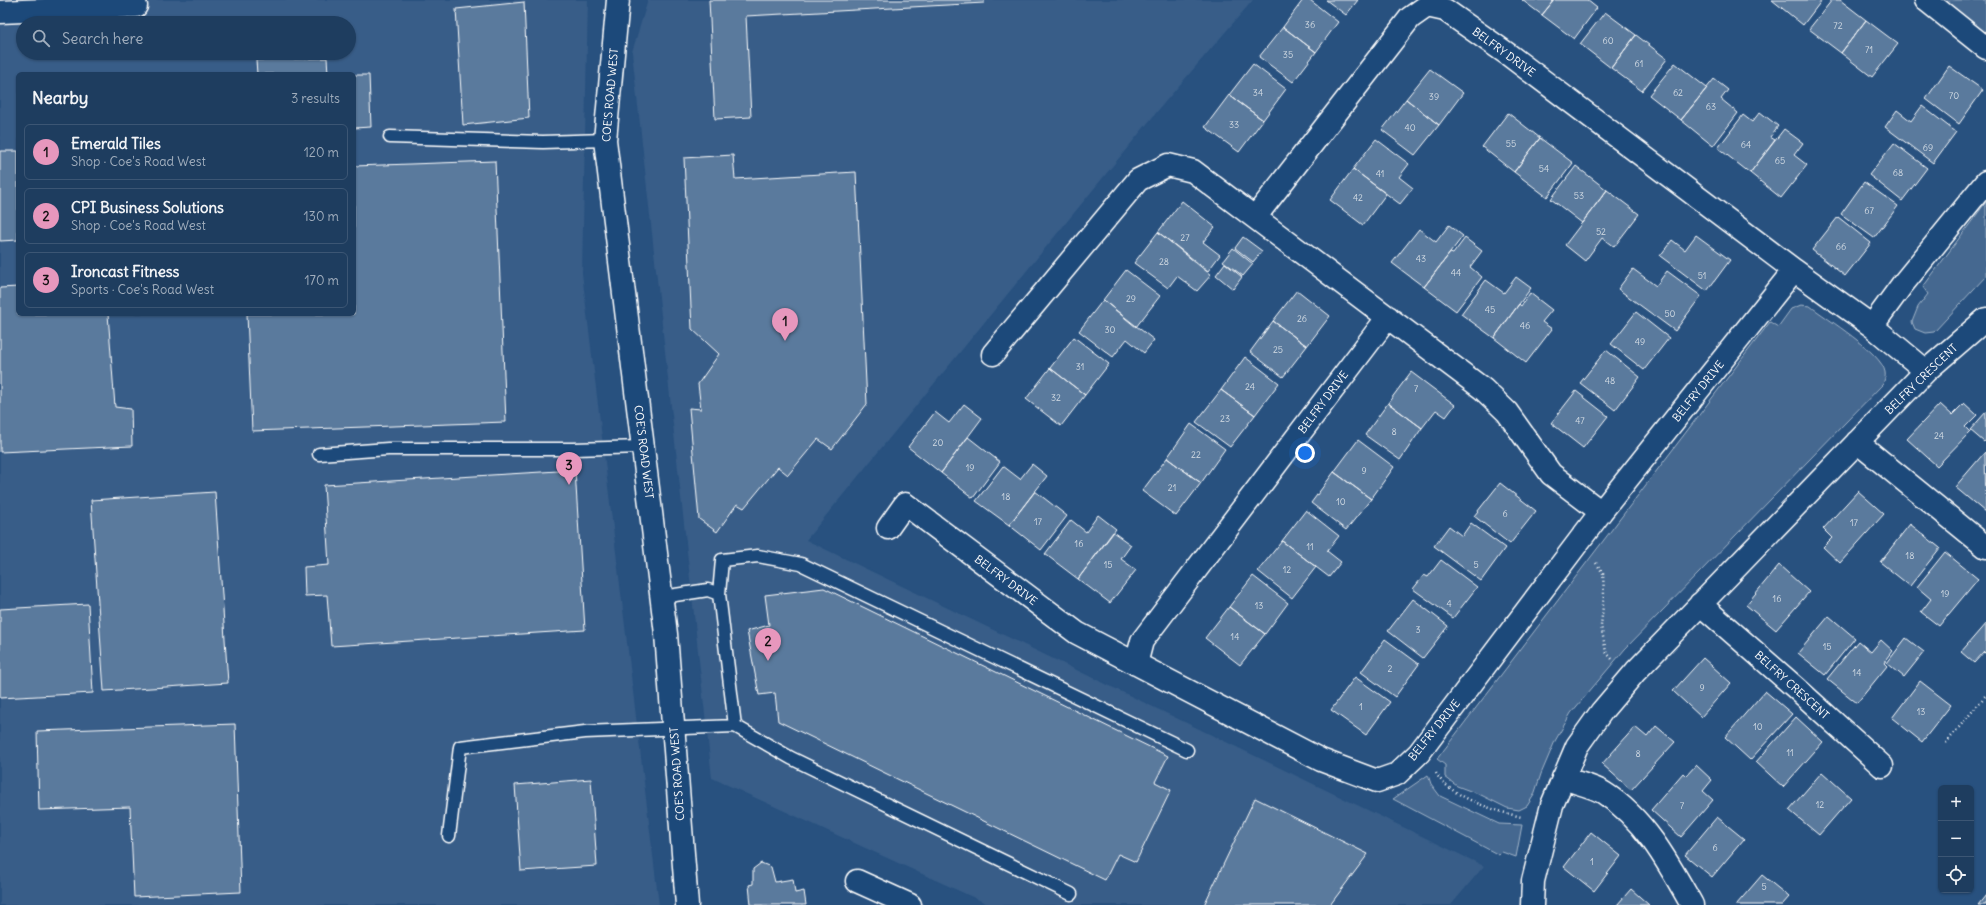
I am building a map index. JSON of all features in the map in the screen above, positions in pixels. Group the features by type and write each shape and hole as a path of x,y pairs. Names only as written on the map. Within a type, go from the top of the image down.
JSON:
{"street":[{"name":"COE'S ROAD WEST","path":"618,0 605,140 662,597 687,905"},
{"path":"1926,0 1986,48"},
{"path":"0,12 136,6"},
{"name":"BELFRY DRIVE","path":"1256,216 1410,18 1426,6 1445,10 1509,55 1794,270 1872,326 1926,371"},
{"path":"993,354 1138,180 1168,165 1194,171 1256,216 1483,389 1511,417 1551,474 1601,512"},
{"path":"1872,326 1902,285 1986,182"},
{"name":"BELFRY DRIVE","path":"888,528 905,504 1077,633 1321,760 1377,781 1397,774 1418,753 1576,547 1601,512 1794,270"},
{"name":"BELFRY DRIVE","path":"1136,664 1142,641 1388,317"},
{"name":"BELFRY CRESCENT","path":"1532,905 1533,881 1552,805 1577,746 1602,711 1630,678 1700,604 1926,371 1986,319"},
{"path":"1858,442 1986,547"},
{"name":"BELFRY CRESCENT","path":"1700,604 1882,766"},
{"path":"1564,778 1603,792 1632,816 1664,856 1692,905"},
{"path":"857,881 910,905"}],"lane":[{"path":"390,137 544,142 605,140"},
{"path":"319,454 388,449 574,449 643,447"},
{"path":"734,726 719,594 722,560 758,556 801,564 1187,750"},
{"path":"662,597 708,590 719,594"},
{"path":"449,836 460,747 585,732 673,730 734,726 791,758 1071,894"}],"path":[{"path":"1576,547 1596,563 1603,573 1604,595 1601,626 1606,652 1630,678"},
{"path":"1946,743 1986,695"},
{"path":"1418,753 1432,765 1446,787 1474,801 1508,814 1548,821"}],"shaded area":[{"path":"0,0 588,0 582,273 659,905 0,905"},
{"path":"648,0 1253,0 1165,102 806,540 1484,866 1451,905 990,905 712,778 632,52"},
{"path":"1942,0 1986,0 1986,34"},
{"path":"1986,202 1986,276 1934,332 1925,333 1915,329 1912,322 1918,307 1928,294 1923,287"},
{"path":"1801,305 1810,306 1864,346 1882,364 1885,372 1883,384 1625,649 1571,713 1555,741 1534,795 1527,806 1519,810 1507,808 1481,795 1457,786 1445,777 1445,765 1437,759 1770,322 1778,327 1791,309"},
{"path":"1428,775 1431,784 1440,796 1499,824 1522,825 1516,857 1502,852 1499,855 1393,799"}],"building":[{"path":"709,0 984,0 984,3 746,16 751,117 715,119"},
{"path":"1303,0 1310,0 1338,22 1316,52 1283,27"},
{"path":"1326,0 1358,0 1346,15"},
{"path":"1522,0 1554,0 1542,15"},
{"path":"1554,0 1587,0 1597,8 1574,39 1542,15"},
{"path":"1772,0 1822,0 1803,25"},
{"path":"1832,0 1840,0 1866,20 1841,53 1809,29"},
{"path":"524,2 529,118 463,125 456,9"},
{"path":"1605,12 1636,35 1611,68 1580,44"},
{"path":"1866,20 1898,44 1872,77 1841,53"},
{"path":"1283,27 1316,52 1293,82 1259,57"},
{"path":"1636,35 1667,59 1642,91 1611,68"},
{"path":"256,60 327,60 328,72 257,72"},
{"path":"1675,63 1707,88 1681,120 1649,95"},
{"path":"1253,64 1286,89 1263,120 1229,95"},
{"path":"1949,66 1983,90 1959,124 1926,99"},
{"path":"1430,69 1463,93 1439,125 1406,99"},
{"path":"356,75 369,75 371,127 356,128"},
{"path":"1714,79 1728,90 1721,99 1738,113 1713,146 1681,120"},
{"path":"1229,95 1263,120 1239,152 1205,127"},
{"path":"1406,99 1439,125 1415,155 1382,130"},
{"path":"1922,106 1956,132 1933,163 1885,127 1897,110 1911,121"},
{"path":"1760,112 1778,126 1770,137 1775,140 1750,173 1718,148 1743,115 1752,122"},
{"path":"1508,113 1540,138 1514,172 1482,147"},
{"path":"1784,129 1803,143 1794,155 1807,165 1781,198 1750,173"},
{"path":"1540,138 1573,163 1547,197 1514,172"},
{"path":"1376,139 1409,164 1399,177 1413,188 1400,204 1353,169"},
{"path":"1894,143 1927,168 1902,201 1869,175"},
{"path":"0,151 16,151 16,240 0,241"},
{"path":"733,155 735,179 856,172 867,404 832,449 818,439 788,475 778,467 744,508 737,504 717,532 699,519 689,408 701,409 698,384 719,354 692,329 684,158"},
{"path":"495,161 506,422 252,431 247,316 356,316 356,166"},
{"path":"1576,166 1607,190 1582,223 1551,199"},
{"path":"1353,169 1386,194 1363,225 1330,200"},
{"path":"1864,182 1898,206 1874,238 1841,214"},
{"path":"1607,190 1639,214 1614,247 1602,238 1585,261 1565,245"},
{"path":"1182,201 1215,227 1203,242 1220,255 1208,271 1158,232"},
{"path":"1838,217 1871,243 1845,276 1812,250"},
{"path":"1449,225 1463,236 1424,287 1392,263 1419,229 1436,242"},
{"path":"1158,232 1211,275 1197,291 1177,276 1168,288 1134,263"},
{"path":"1696,235 1730,260 1707,291 1660,256 1672,240 1685,250"},
{"path":"1243,237 1262,251 1253,262 1235,248"},
{"path":"1465,238 1482,251 1470,267 1482,277 1456,311 1424,287 1450,253 1453,254"},
{"path":"1233,248 1253,264 1243,276 1223,261"},
{"path":"1225,263 1242,277 1233,289 1216,275"},
{"path":"1633,269 1656,286 1667,271 1701,296 1675,331 1618,289"},
{"path":"1126,270 1160,296 1136,327 1103,300"},
{"path":"1516,277 1531,288 1494,338 1461,314 1486,280 1504,293"},
{"path":"16,287 16,316 108,316 115,407 131,409 132,446 0,452 0,288"},
{"path":"1297,290 1330,316 1307,346 1273,321"},
{"path":"1530,293 1552,310 1542,322 1552,329 1526,363 1494,338 1519,304 1521,306"},
{"path":"1103,300 1154,340 1144,353 1127,339 1113,357 1079,331"},
{"path":"1636,312 1669,338 1644,370 1611,344"},
{"path":"1273,321 1307,346 1283,377 1250,352"},
{"path":"1074,337 1109,364 1085,395 1050,368"},
{"path":"1606,350 1640,377 1615,410 1580,383"},
{"path":"1245,357 1279,383 1255,415 1221,390"},
{"path":"1050,368 1085,395 1061,426 1026,399"},
{"path":"1411,372 1455,405 1446,417 1436,410 1422,428 1388,403"},
{"path":"1221,390 1255,415 1230,447 1196,422"},
{"path":"1576,391 1608,416 1583,448 1551,423"},
{"path":"1388,403 1422,428 1400,460 1365,435"},
{"path":"1964,403 1977,415 1965,427 1970,432 1937,466 1907,439 1940,404 1952,415"},
{"path":"964,404 982,418 941,473 908,447 935,412 949,423"},
{"path":"1986,412 1986,440 1984,442 1970,430"},
{"path":"1191,424 1225,449 1201,483 1167,458"},
{"path":"968,437 1000,462 973,498 941,473"},
{"path":"1358,440 1394,467 1371,499 1334,472"},
{"path":"1985,452 1986,510 1985,512 1955,487"},
{"path":"1167,458 1201,483 1176,516 1142,491"},
{"path":"1032,464 1047,476 1009,525 976,501 1003,466 1020,479"},
{"path":"575,470 585,630 331,646 327,595 305,596 304,567 329,565 324,485"},
{"path":"1334,472 1371,499 1346,530 1311,503"},
{"path":"1500,483 1536,511 1510,544 1474,516"},
{"path":"1035,491 1067,516 1041,550 1009,525"},
{"path":"1858,491 1884,514 1840,563 1823,547 1832,538 1823,529"},
{"path":"215,492 228,683 104,691 91,500"},
{"path":"1306,510 1339,536 1327,551 1341,562 1329,577 1282,541"},
{"path":"1098,515 1116,529 1078,579 1045,554 1071,520 1086,532"},
{"path":"1471,523 1505,548 1481,581 1434,546 1449,526 1462,536"},
{"path":"1910,524 1940,548 1910,586 1880,562"},
{"path":"1113,532 1131,545 1121,559 1136,570 1110,603 1078,579"},
{"path":"1282,541 1316,567 1292,598 1258,571"},
{"path":"1945,552 1978,579 1939,626 1921,612 1931,599 1917,587"},
{"path":"1441,560 1477,587 1453,618 1413,589 1424,575 1428,577"},
{"path":"1779,565 1809,592 1776,630 1746,605"},
{"path":"1253,576 1288,603 1265,634 1229,607"},
{"path":"824,588 1168,756 1155,782 1171,790 1136,862 1118,854 1105,880 778,721 775,693 759,695 747,631 769,625 765,595"},
{"path":"1413,599 1448,626 1423,658 1388,631"},
{"path":"88,604 93,693 0,698 0,609"},
{"path":"1229,607 1265,634 1240,665 1205,638"},
{"path":"1829,616 1855,638 1825,675 1798,653"},
{"path":"1986,623 1986,654 1984,652 1974,663 1961,652"},
{"path":"1906,638 1924,652 1904,677 1887,663"},
{"path":"1385,639 1419,664 1395,697 1361,672"},
{"path":"1881,640 1893,651 1884,663 1887,666 1857,703 1827,679 1858,641 1871,652"},
{"path":"1703,658 1731,683 1701,717 1673,691"},
{"path":"1355,677 1390,702 1366,735 1331,710"},
{"path":"1920,681 1951,705 1922,742 1892,718"},
{"path":"1765,691 1792,714 1750,760 1725,737"},
{"path":"1796,717 1823,742 1783,787 1756,762"},
{"path":"235,724 241,892 134,897 130,807 39,810 37,731"},
{"path":"1656,726 1675,742 1631,790 1602,764 1635,727 1647,737"},
{"path":"1696,765 1712,780 1703,791 1713,800 1681,837 1651,810 1683,773 1686,776"},
{"path":"1822,772 1851,798 1819,835 1789,810"},
{"path":"591,779 597,866 521,871 515,785"},
{"path":"1255,798 1368,854 1330,905 1204,905"},
{"path":"1717,817 1744,839 1712,877 1685,855"},
{"path":"1591,832 1621,856 1594,891 1564,867"},
{"path":"761,863 771,867 775,882 793,879 795,893 804,891 806,905 751,905 749,885 753,884 753,869"},
{"path":"1762,875 1789,897 1782,905 1736,905"},
{"path":"1631,889 1649,905 1617,905"},
{"path":"1986,895 1986,905 1978,905"}],"place":[{"name":"Emerald Tiles","path":"785,341"},
{"name":"Ironcast Fitness","path":"569,485"},
{"name":"CPI Business Solutions","path":"768,661"}]}
